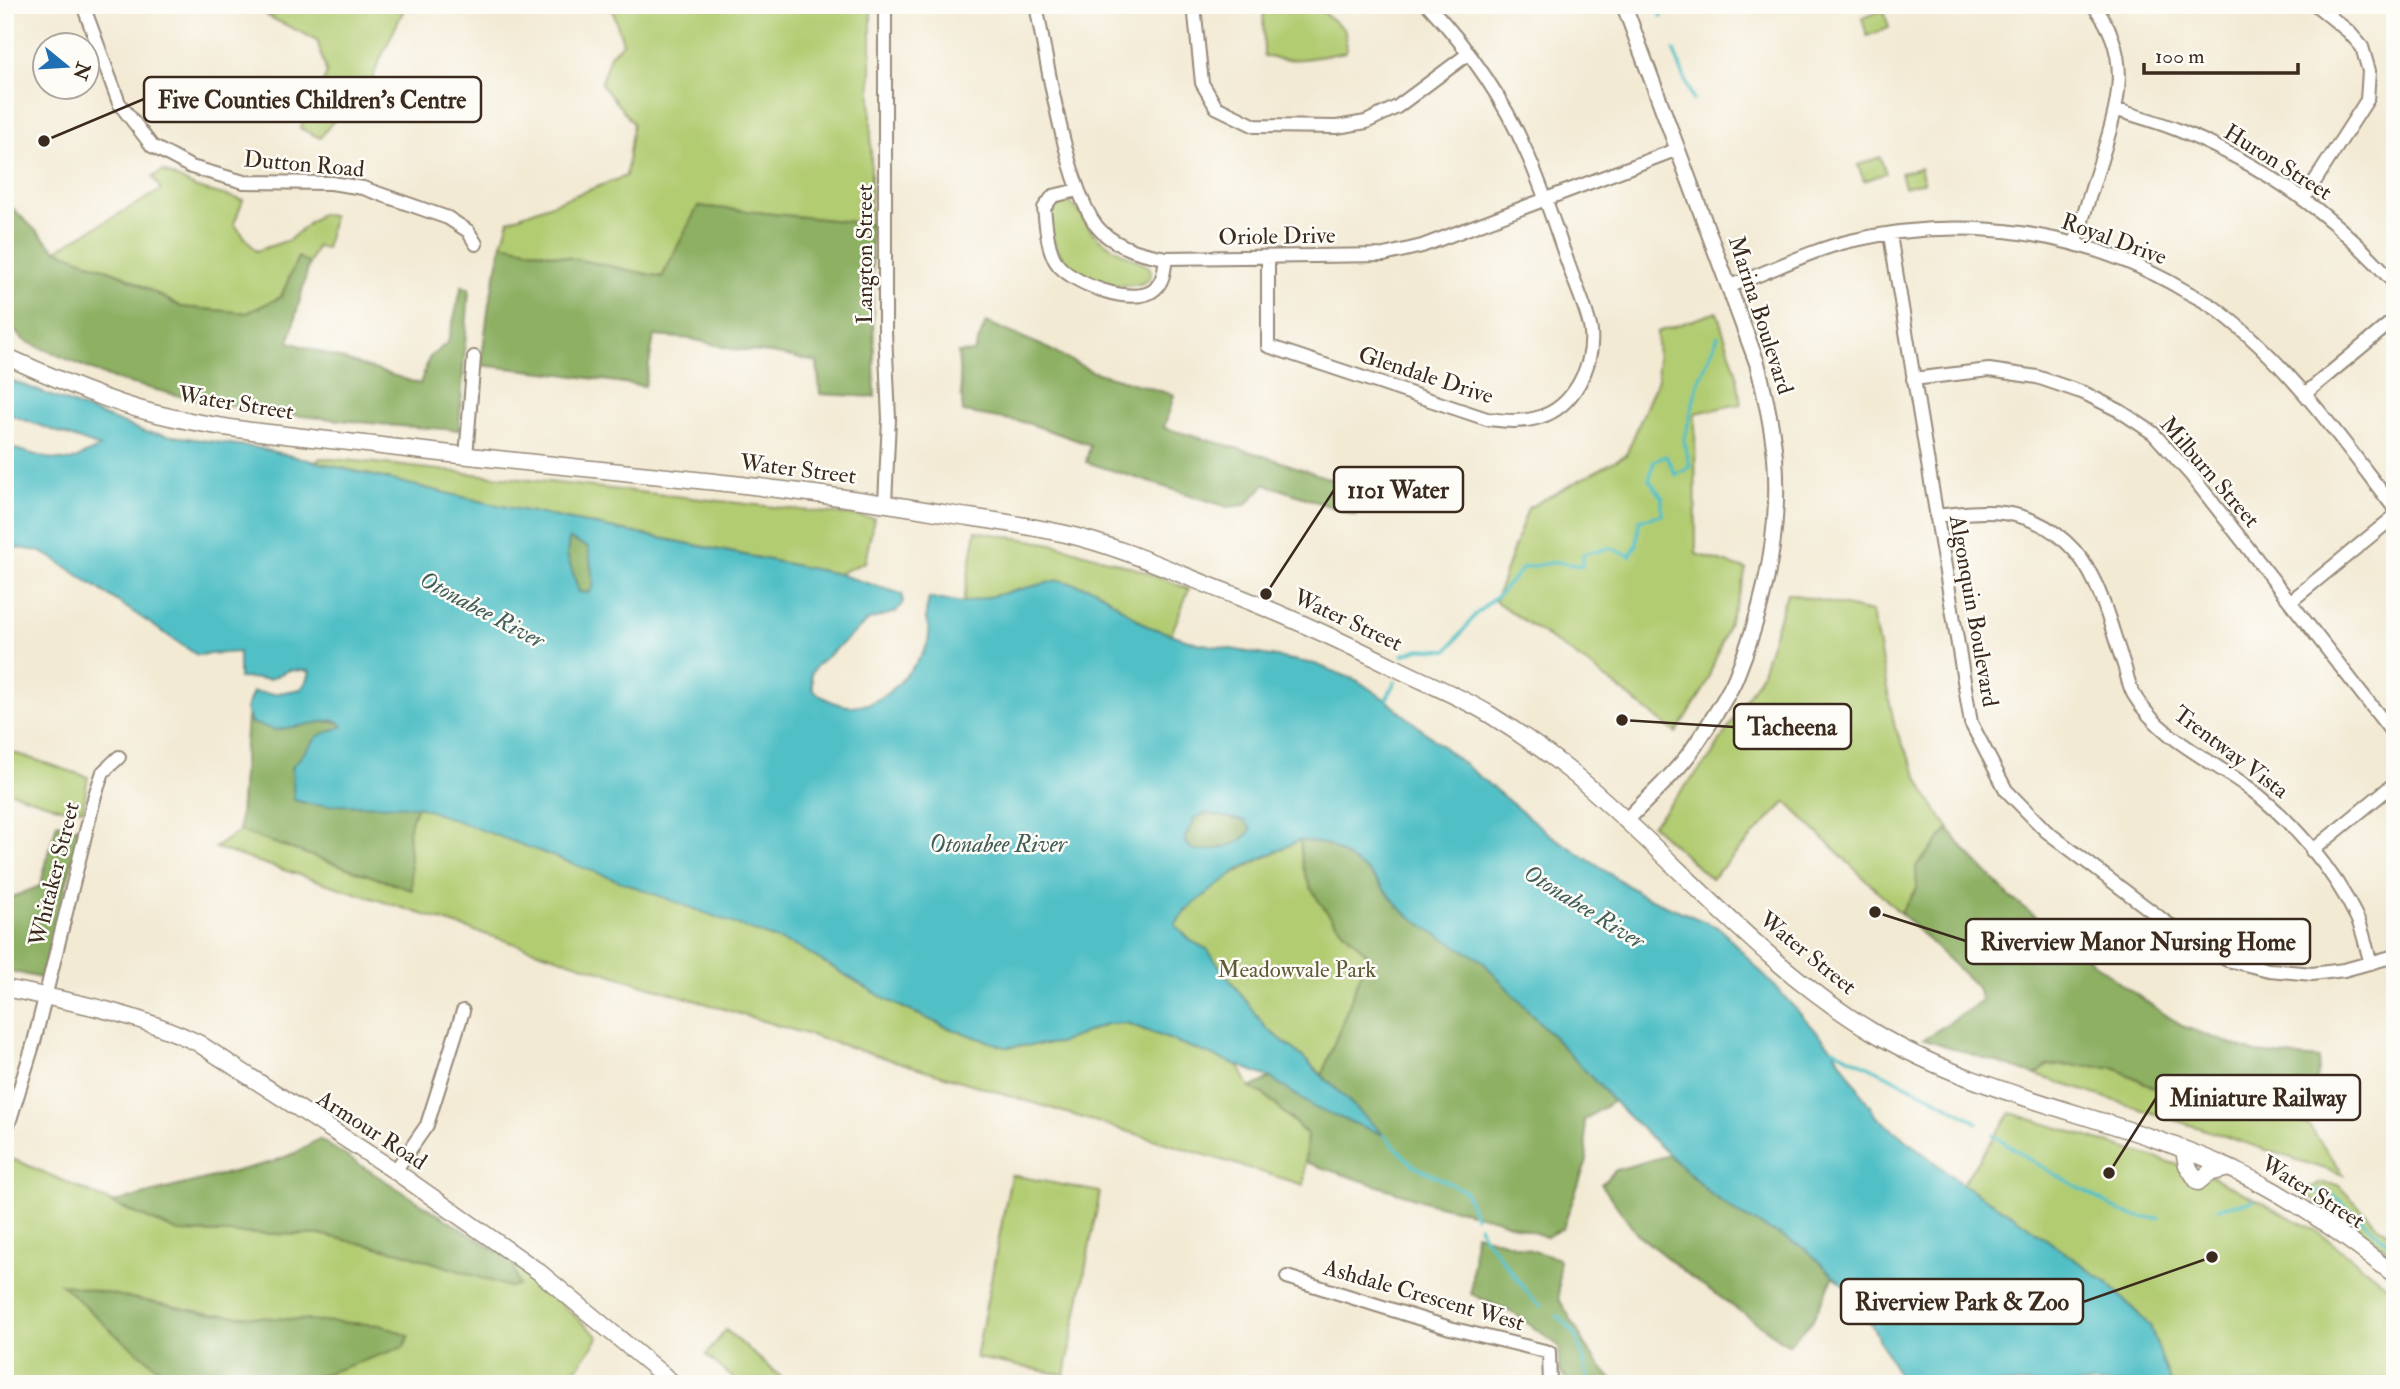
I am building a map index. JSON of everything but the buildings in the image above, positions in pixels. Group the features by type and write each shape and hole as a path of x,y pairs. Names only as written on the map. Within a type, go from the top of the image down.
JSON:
{"main road":[{"name":"Water Street","path":"5,356 92,393 146,411 211,426 467,457 885,502 1056,532 1113,546 1276,611 1486,712 1567,769 1773,958 1821,997 1874,1033 1929,1062 1987,1087 2229,1168 2298,1206 2343,1235 2395,1275"},
{"name":"Armour Road","path":"5,988 120,1012 167,1028 198,1043 395,1171 539,1272 674,1384"},
{"path":"2183,1151 2197,1182 2209,1173 2229,1168"}],"street":[{"name":"Dutton Road","path":"83,5 119,103 152,146 191,167 244,183 331,183 363,188 448,218 468,231 477,244"},
{"name":"Langton Street","path":"885,5 888,419 885,502"},
{"name":"Oriole Drive","path":"1036,5 1078,190 1088,213 1101,231 1137,253 1166,258 1384,255 1422,246 1678,149"},
{"path":"1194,5 1202,83 1216,107 1255,126 1337,127 1366,122 1397,107 1468,54"},
{"path":"1428,5 1468,54 1499,99 1526,149 1546,199"},
{"name":"Marina Boulevard","path":"1624,5 1758,363 1769,411 1775,458 1776,505 1763,595 1735,679 1691,752 1626,821"},
{"path":"2075,243 2117,110 2121,77 2106,20 2093,5"},
{"path":"2304,198 2367,100 2369,71 2362,47 2349,32 2316,5"},
{"name":"Huron Street","path":"2117,110 2177,129 2233,156 2304,198 2372,259 2395,285"},
{"path":"1078,190 1053,196 1044,208 1047,232 1057,263 1077,279 1100,291 1130,296 1153,291 1162,280 1166,258"},
{"name":"Glendale Drive","path":"1268,258 1268,345 1487,419 1516,422 1541,417 1575,392 1589,362 1591,331 1546,199"},
{"name":"Royal Drive","path":"1730,286 1849,241 1889,235 1953,228 2000,230 2037,234 2075,243 2133,263 2219,311 2306,393 2395,509"},
{"name":"Algonquin Boulevard","path":"1889,235 1971,723 2006,790 2046,831 2167,923 2227,960 2269,970 2312,975 2395,956"},
{"path":"2306,393 2395,319"},
{"path":"467,457 474,357"},
{"name":"Milburn Street","path":"1913,379 1989,370 2037,377 2084,393 2120,411 2154,433 2191,475 2395,736"},
{"name":"Trentway Vista","path":"1936,516 1981,511 2011,513 2040,523 2066,542 2090,569 2134,695 2160,727 2276,810 2312,850 2340,888 2358,920 2371,963"},
{"path":"2291,601 2395,516"},
{"name":"Whitaker Street","path":"5,1128 9,1123 34,1042 94,794 103,772 119,757"},
{"path":"2312,850 2395,783"},
{"path":"395,1171 427,1125 463,1011"},
{"name":"Ashdale Crescent West","path":"1287,1277 1450,1328 1549,1352 1550,1384"}],"green space":[{"path":"301,5 406,5 369,89 352,97 320,138 300,128 327,74 317,40 267,16"},
{"path":"611,5 871,5 871,224 698,206 662,277 502,244 509,220 626,176 633,123 601,84 610,55 623,43"},
{"path":"1263,5 1314,5 1345,30 1346,52 1295,60 1264,56"},
{"path":"1884,10 1889,28 1867,36 1862,18"},
{"path":"1880,157 1886,173 1864,181 1858,165"},
{"path":"1920,168 1924,182 1905,187 1901,173"},
{"path":"163,171 197,188 243,200 234,224 256,251 289,240 320,214 333,216 326,249 317,246 309,264 298,257 281,297 247,313 181,307 124,276 56,250 161,190 153,177"},
{"path":"5,201 56,250 124,276 181,307 247,313 281,297 298,257 309,264 289,342 420,384 429,358 448,342 462,286 469,289 459,430 264,412 180,396 113,379 25,341 5,322"},
{"path":"1067,201 1076,207 1091,231 1101,240 1149,267 1150,278 1136,285 1103,283 1089,279 1066,262 1058,251 1050,222 1051,206"},
{"path":"698,206 871,224 875,397 820,394 817,362 731,349 692,339 654,336 645,386 481,365 489,304 502,244 662,277"},
{"path":"1717,312 1736,371 1741,404 1695,413 1696,554 1746,569 1739,596 1704,689 1676,733 1586,663 1495,601 1528,508 1626,455 1658,379 1657,332"},
{"path":"986,322 1043,346 1091,371 1174,395 1164,428 1258,454 1366,491 1355,515 1265,484 1246,505 1228,507 1086,462 1090,446 1082,442 1027,423 963,412 958,353 974,352"},
{"path":"320,458 874,518 865,562 838,574 492,504 316,462"},
{"path":"976,531 1058,545 1134,568 1189,589 1171,635 1147,626 1095,589 963,603"},
{"path":"569,538 588,547 594,585 589,593 579,592 567,555"},
{"path":"1787,593 1872,612 1895,728 1928,798 1949,829 1916,866 1917,889 1900,913 1786,802 1711,879 1652,825 1710,758 1761,675"},
{"path":"247,717 251,723 340,722 343,727 292,767 294,800 314,805 417,805 408,830 412,890 239,831"},
{"path":"5,750 88,777 83,809 61,808 5,790"},
{"path":"417,805 800,948 889,1001 946,1027 1005,1047 1059,1043 1106,1024 1126,1023 1238,1065 1250,1088 1264,1094 1307,1135 1304,1185 638,983 215,848 239,831 412,890 408,830"},
{"path":"1206,813 1245,821 1251,829 1234,844 1218,849 1194,851 1187,844 1185,837 1193,819"},
{"path":"57,823 81,829 41,978 5,970 5,900 40,886"},
{"path":"1949,829 1962,847 2009,896 2121,984 2182,1026 2256,1053 2319,1059 2316,1090 2308,1125 2255,1105 2197,1098 2158,1089 2112,1067 2048,1065 2036,1075 1924,1039 1982,1001 1976,986 1900,913 1917,889 1916,866"},
{"name":"Meadowvale Park","path":"1300,840 1304,869 1334,921 1368,955 1322,1075 1266,1028 1207,950 1191,941 1174,925 1187,910 1232,875"},
{"path":"1300,840 1329,845 1370,873 1403,911 1481,960 1614,1101 1584,1120 1587,1160 1563,1228 1546,1237 1496,1219 1430,1203 1305,1162 1307,1134 1264,1094 1250,1088 1271,1078 1315,1108 1382,1134 1322,1075 1368,955 1330,915 1313,892 1303,867"},
{"path":"2048,1065 2112,1067 2158,1089 2197,1098 2255,1105 2308,1125 2344,1175 2036,1075"},
{"path":"2011,1113 2207,1174 2317,1231 2395,1292 2395,1384 2171,1384 2150,1326 2109,1284 2011,1214 1962,1184"},
{"path":"319,1139 512,1261 518,1286 509,1287 404,1253 323,1235 179,1232 111,1203 272,1162"},
{"path":"1669,1155 1711,1194 1737,1213 1806,1249 1834,1276 1812,1321 1789,1345 1691,1277 1636,1233 1601,1184 1616,1170"},
{"path":"5,1158 18,1161 179,1232 323,1235 404,1253 509,1287 518,1285 512,1261 599,1337 566,1384 5,1384"},
{"path":"1011,1175 1100,1192 1065,1375 976,1358"},
{"path":"2322,1183 2338,1185 2378,1226 2395,1235 2395,1256 2329,1206 2309,1197 2303,1190"},
{"path":"1475,1233 1559,1259 1559,1299 1594,1359 1616,1384 1572,1384 1559,1371 1559,1346 1515,1314 1471,1294"},
{"path":"61,1284 212,1314 381,1325 409,1336 404,1347 295,1384 179,1384 115,1334"},
{"path":"726,1330 789,1384 740,1384 706,1355"}],"water":[{"name":"Otonabee River","path":"5,378 145,432 258,448 492,504 838,574 902,594 903,602 896,612 869,620 817,665 811,674 813,690 841,705 854,706 878,699 914,666 929,640 926,616 929,598 963,603 1059,580 1095,589 1147,626 1197,643 1315,664 1358,681 1386,700 1549,834 1642,895 1720,928 1833,1049 1876,1116 1962,1184 2011,1214 2109,1284 2150,1326 2171,1384 1903,1384 1858,1299 1806,1249 1737,1213 1711,1194 1626,1114 1481,960 1403,911 1370,873 1329,845 1300,840 1239,869 1186,910 1175,925 1191,941 1207,949 1266,1028 1296,1051 1384,1135 1315,1108 1271,1078 1127,1023 1106,1024 1060,1043 1005,1047 946,1027 889,1001 800,948 417,806 314,805 294,800 292,767 318,736 343,726 333,720 276,730 251,723 246,709 253,692 273,694 301,689 310,671 289,670 270,679 239,678 239,652 197,655 53,558 39,551 5,546 5,446 46,458 71,461 100,447 5,413","holes":["569,539 588,547 594,585 589,593 579,592 567,555","1206,813 1245,821 1251,829 1234,844 1218,849 1194,851 1187,844 1185,837 1193,819"]}],"waterway":[{"path":"1656,5 1662,17"},
{"path":"1674,51 1693,100"},
{"path":"1403,655 1419,649 1448,650 1476,614 1523,568 1556,562 1582,566 1583,554 1610,548 1630,556 1637,544 1639,520 1662,515 1662,497 1649,480 1654,461 1666,456 1676,475 1690,467 1684,441 1698,383 1718,336"},
{"path":"1386,700 1395,682"},
{"path":"1833,1049 1938,1100 1978,1123"},
{"path":"1384,1135 1413,1165 1465,1191 1475,1216"},
{"path":"1993,1135 2032,1161 2123,1213 2159,1218"},
{"path":"2311,1191 2331,1193 2395,1249"},
{"path":"2218,1209 2253,1200"},
{"path":"1479,1226 1483,1235 1535,1302 1542,1306"},
{"path":"1557,1316 1565,1322 1576,1338 1583,1355 1589,1384"}],"place":[{"name":"Five Counties Children's Centre","path":"44,141"},
{"name":"1101 Water","path":"1266,594"},
{"name":"Tacheena","path":"1622,720"},
{"name":"Riverview Manor Nursing Home","path":"1875,912"},
{"name":"Miniature Railway","path":"2109,1173"},
{"name":"Riverview Park & Zoo","path":"2212,1257"}]}
